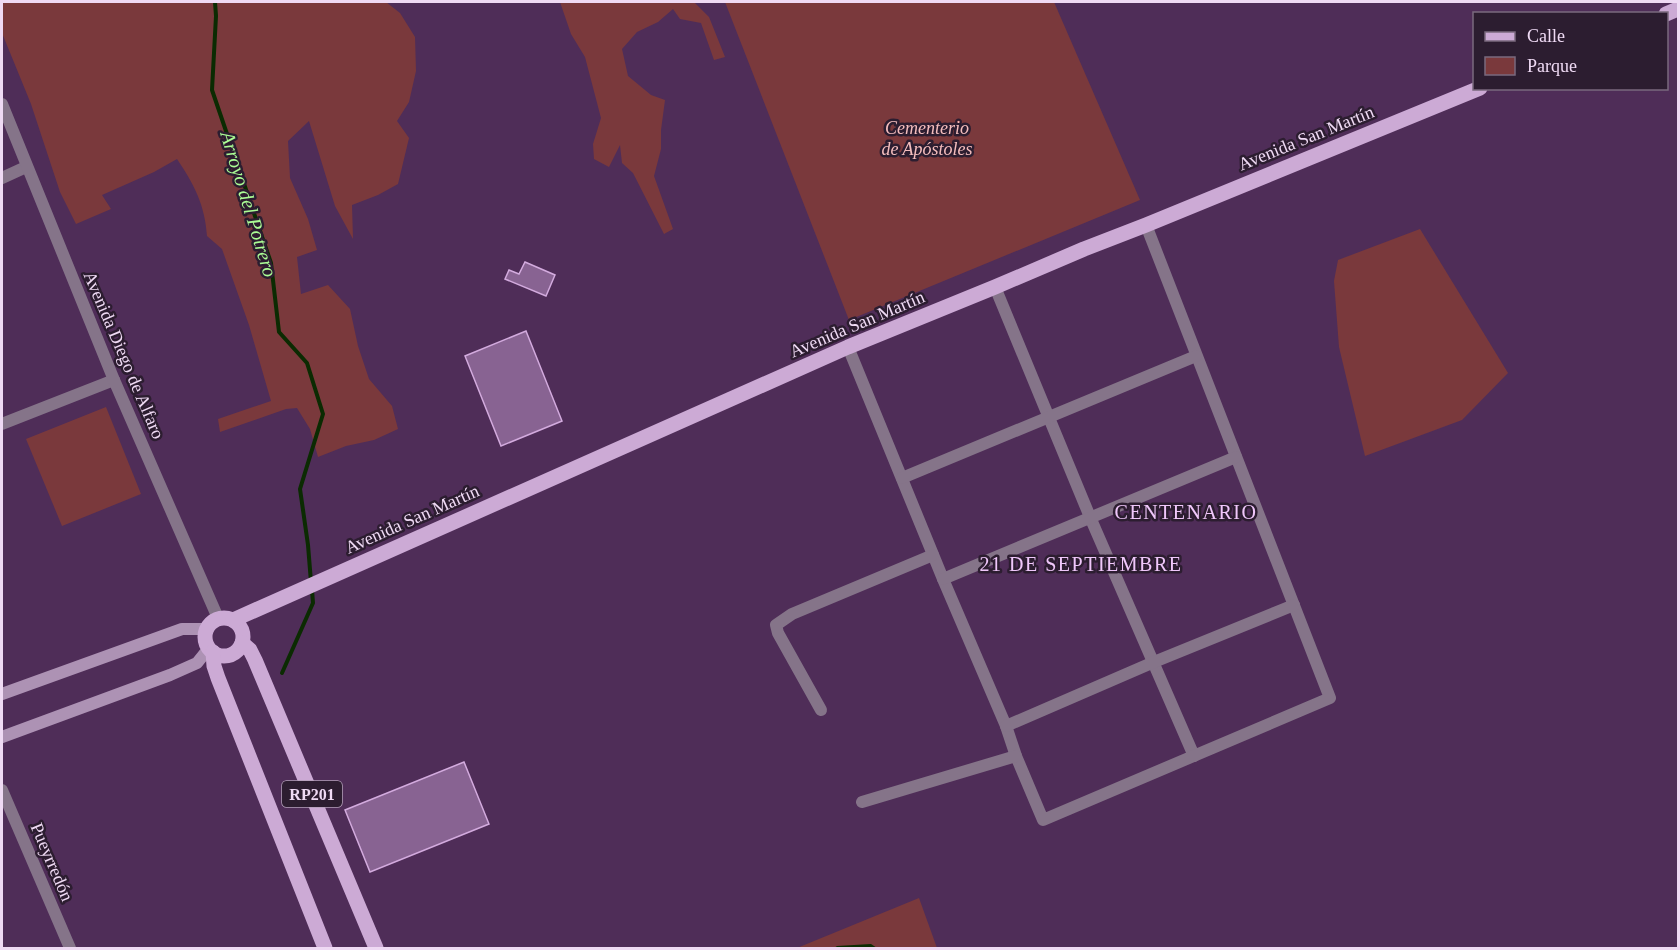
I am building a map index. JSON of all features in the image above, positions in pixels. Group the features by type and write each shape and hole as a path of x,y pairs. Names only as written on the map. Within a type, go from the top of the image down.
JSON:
{"main road":[{"name":"Avenida San Martín","path":"220,622 256,610 848,347 1475,90"},
{"path":"2,737 170,675 197,663 211,650 221,656 230,655 238,650 256,610"},
{"name":"RP201","path":"324,948 218,678 211,650 205,639 220,622 240,625 243,638 255,660 376,948"},
{"path":"2,694 182,629 220,622"}],"street":[{"name":"Avenida Diego de Alfaro","path":"2,104 114,380 220,622"},
{"path":"2,178 26,167"},
{"path":"848,347 1043,820 1330,698 1146,225"},
{"path":"995,287 1090,517 1194,756"},
{"path":"902,478 1196,356"},
{"path":"2,424 114,380"},
{"path":"943,579 1236,458"},
{"path":"821,710 778,633 776,625 792,614 933,555"},
{"path":"1006,726 1294,605"},
{"path":"862,802 1016,756"},
{"name":"Pueyrredón","path":"2,790 70,948"}],"green space":[{"path":"2,2 386,2 400,13 415,37 416,71 409,102 397,121 409,138 398,184 352,205 353,239 335,206 309,121 288,141 290,178 308,219 317,250 297,257 301,294 328,285 350,309 358,346 369,379 392,406 398,429 374,440 346,446 318,457 310,429 297,408 286,409 220,432 218,419 271,401 249,325 222,249 207,236 204,214 189,177 177,159 102,195 111,209 76,224 60,192 31,104 2,33"},
{"path":"560,2 694,2 709,17 725,57 714,60 701,23 680,19 673,9 658,22 637,32 622,49 628,76 651,95 665,100 661,149 654,176 673,229 664,234 633,173 622,163 620,145 609,167 594,159 593,144 601,118 585,57 571,34"},
{"name":"Cementerio de Apóstoles","path":"725,2 1054,2 1140,200 849,320"},
{"path":"1420,229 1508,373 1462,420 1365,456 1339,347 1334,281 1338,260"},
{"path":"106,407 141,494 62,526 26,439"},
{"path":"919,898 937,948 797,948"}],"shaded area":[{"path":"871,944 877,948 834,948 837,946"}],"building":[{"path":"525,262 555,275 546,296 505,279 509,270 519,274"},
{"path":"526,331 562,421 501,446 465,356"},
{"path":"464,762 489,824 370,872 345,810"}],"waterway":[{"name":"Arroyo del Potrero","path":"215,2 212,90 271,263 279,332 307,363 323,414 300,489 311,582"},
{"name":"Arroyo del Potrero","path":"282,673 313,603 312,590"}],"district":[{"name":"CENTENARIO","path":"1186,512"},
{"name":"21 DE SEPTIEMBRE","path":"1081,564"}]}
